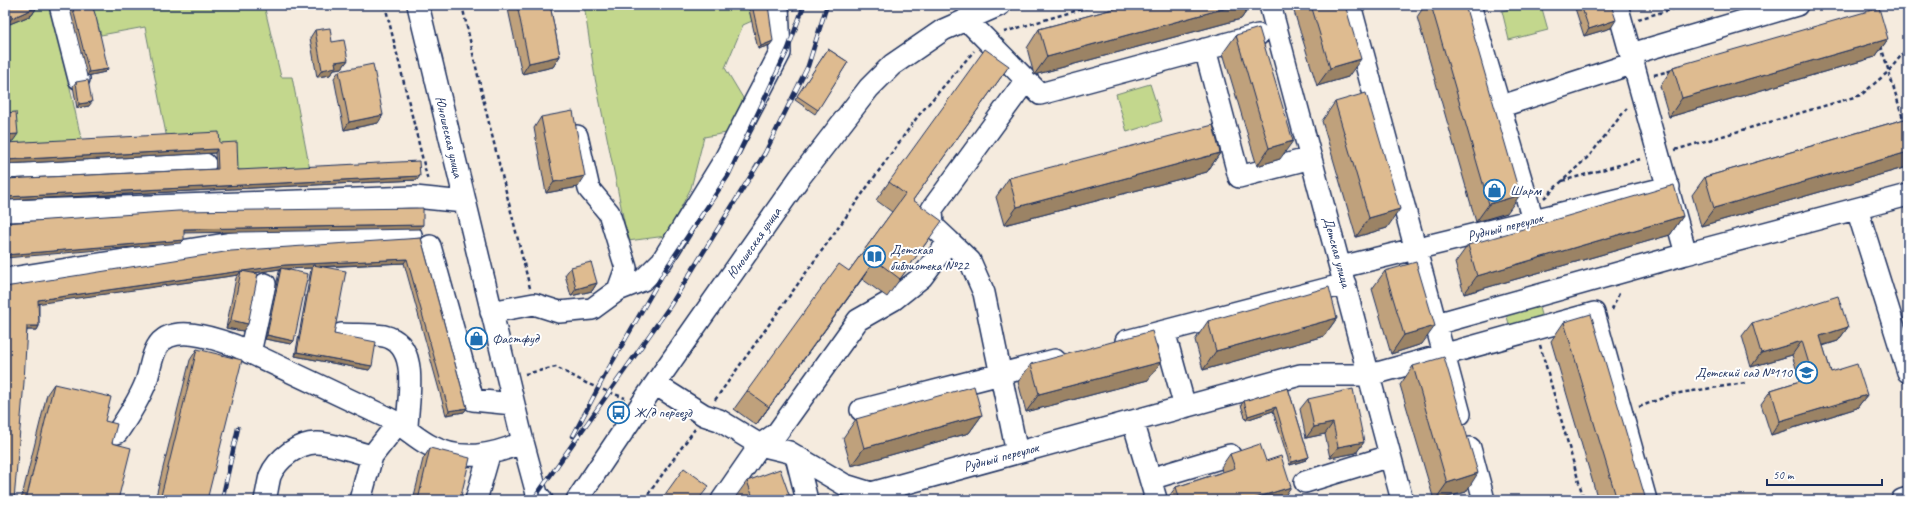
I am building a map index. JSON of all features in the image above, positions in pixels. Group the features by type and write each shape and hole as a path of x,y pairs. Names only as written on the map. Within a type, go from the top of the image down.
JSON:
{"street":[{"path":"60,5 79,79"},
{"name":"Юношеская улица","path":"418,5 513,404 538,494 542,500"},
{"path":"491,312 534,304 558,312 592,309 618,290 643,280 662,261 725,159 780,53 778,5"},
{"path":"1000,5 966,19 1040,94 1276,30"},
{"name":"Детская улица","path":"1270,5 1370,375 1402,500"},
{"path":"1350,5 1484,500"},
{"path":"1470,5 1531,216"},
{"path":"1499,107 1636,72 1797,5"},
{"path":"1620,14 1669,187 1686,254"},
{"name":"Юношеская улица","path":"577,500 655,384 800,177 869,88 892,65 918,46 943,30 966,19"},
{"path":"1205,49 1239,177 1311,158"},
{"path":"1017,453 984,293 970,261 933,226 932,210 1026,80"},
{"path":"577,136 589,189 609,213 626,268 618,290"},
{"path":"5,173 205,164"},
{"name":"Рудный переулок","path":"1105,347 1164,331 1343,275 1416,249 1531,216 1669,187"},
{"path":"1436,324 1686,254 1908,195"},
{"path":"5,211 407,197 433,198 464,202"},
{"path":"1857,209 1901,325 1908,372"},
{"path":"5,279 238,242 411,235"},
{"path":"722,500 760,445 777,433 858,320 893,300 922,277 949,241"},
{"path":"430,246 473,400 513,404"},
{"path":"250,353 265,284"},
{"name":"Рудный переулок","path":"655,384 704,416 719,420 760,445 789,452 845,485 871,493 1300,375 1370,375 1594,313 1622,414"},
{"path":"1164,331 1185,407"},
{"path":"117,433 139,396 157,346 168,336 175,334 200,336 225,342 326,388 403,426 420,440 437,449 465,454 489,455 523,442"},
{"path":"341,334 384,336 392,339 402,349 410,372 403,426 372,456 360,500"},
{"path":"860,410 1075,354"},
{"path":"1622,414 1646,500"},
{"path":"1133,421 1155,500"},
{"path":"265,500 271,475 280,461 292,451 304,445 318,443 372,456"},
{"path":"476,500 489,455"},
{"path":"1150,479 1230,455"},
{"path":"796,456 807,500"},
{"path":"1305,482 1390,456"},
{"path":"1902,500 1908,498"}],"path":[{"path":"385,5 433,198"},
{"path":"462,5 486,111 534,304"},
{"path":"644,500 918,116 985,38 1095,5"},
{"path":"1620,14 1687,5"},
{"path":"1870,5 1874,19"},
{"path":"1864,14 1872,11"},
{"path":"1880,42 1906,129"},
{"path":"1562,181 1861,95 1888,72 1908,47"},
{"path":"1531,216 1562,181 1590,155 1636,72 1676,69"},
{"path":"1536,330 1584,500"},
{"path":"524,368 526,376 556,367 588,384 641,405"},
{"path":"1622,414 1673,394 1745,383"}],"green space":[{"path":"5,5 52,5 82,143 5,147"},
{"path":"92,5 264,5 281,77 292,77 310,170 236,173 234,146 167,139 145,27 101,35"},
{"path":"584,5 748,5 752,21 743,25 725,68 743,98 732,132 704,137 691,188 666,236 628,241 595,78"},
{"path":"1525,5 1541,5 1548,30 1509,40 1502,11"},
{"path":"1150,84 1162,121 1127,132 1116,94"},
{"path":"1537,301 1542,318 1510,327 1505,310"}],"building":[{"path":"7,5 36,5 37,7 12,18"},
{"path":"72,5 92,5 108,69 89,72"},
{"path":"517,5 550,5 560,56 529,63"},
{"path":"752,5 768,5 773,41 761,46"},
{"path":"1128,5 1237,5 1047,57 1039,29"},
{"path":"1311,5 1345,5 1361,59 1330,68"},
{"path":"1431,5 1465,5 1520,195 1489,204"},
{"path":"1581,5 1611,5 1616,20 1589,29"},
{"path":"1879,8 1888,39 1682,98 1673,67"},
{"path":"330,28 332,42 344,40 348,60 335,62 336,67 322,70 315,30"},
{"path":"1259,28 1293,141 1269,148 1236,35"},
{"path":"828,49 848,62 818,110 797,96"},
{"path":"985,49 1009,66 913,200 942,221 900,279 875,260 769,407 747,391 839,264 849,271 905,194 889,182"},
{"path":"373,64 383,115 349,122 339,71"},
{"path":"88,80 92,102 79,104 76,82"},
{"path":"1366,93 1400,209 1369,218 1335,102"},
{"path":"573,111 585,176 554,182 541,117"},
{"path":"16,112 18,134 5,135 5,113"},
{"path":"1908,118 1908,152 1714,208 1705,177"},
{"path":"1213,125 1220,153 1017,207 1009,178"},
{"path":"219,132 220,143 237,142 238,170 419,161 420,176 5,197 5,179 218,169 217,149 5,160 5,143"},
{"path":"1674,185 1683,216 1477,276 1468,245"},
{"path":"423,208 423,225 184,229 184,240 5,255 5,223 178,211"},
{"path":"421,238 467,408 449,411 407,259 285,265 38,300 39,326 27,326 14,500 5,500 5,405 9,304 5,305 5,287 231,251"},
{"path":"591,262 597,283 576,289 571,267"},
{"path":"1416,262 1435,326 1404,335 1385,271"},
{"path":"313,265 346,271 334,334 376,342 372,366 297,352"},
{"path":"281,268 308,274 294,341 267,335"},
{"path":"241,271 258,274 248,324 231,320"},
{"path":"1329,287 1337,318 1216,351 1208,321"},
{"path":"1838,296 1848,327 1820,336 1831,372 1857,364 1867,395 1780,421 1771,390 1813,377 1802,341 1761,353 1752,323"},
{"path":"1591,314 1646,500 1617,500 1564,322"},
{"path":"1152,331 1161,362 1039,394 1031,364"},
{"path":"197,349 242,360 207,500 160,500"},
{"path":"1444,357 1478,473 1447,483 1413,366"},
{"path":"54,384 111,397 105,421 117,424 112,443 131,448 118,500 26,500"},
{"path":"974,386 982,415 864,448 856,419"},
{"path":"1288,388 1309,457 1292,462 1276,407 1248,416 1244,401"},
{"path":"1353,389 1364,442 1338,447 1333,423 1314,427 1308,399"},
{"path":"1260,444 1266,461 1281,456 1291,487 1249,500 1180,500 1176,487 1235,468 1230,454"},
{"path":"430,448 470,458 460,500 418,500"},
{"path":"684,468 709,486 698,500 661,500"},
{"path":"780,469 791,500 754,500 747,481"}],"railway":[{"path":"573,436 606,373 667,267 728,176 788,49 804,5"},
{"path":"533,500 670,306 765,153 808,66 827,5"},
{"path":"222,500 238,428"}],"place":[{"name":"Шарм","path":"1495,190"},
{"name":"Детская библиотека №22","path":"874,257"},
{"name":"Фастфуд","path":"477,338"},
{"name":"Детский сад №110","path":"1807,372"},
{"name":"Ж/д переезд","path":"619,412"}]}
